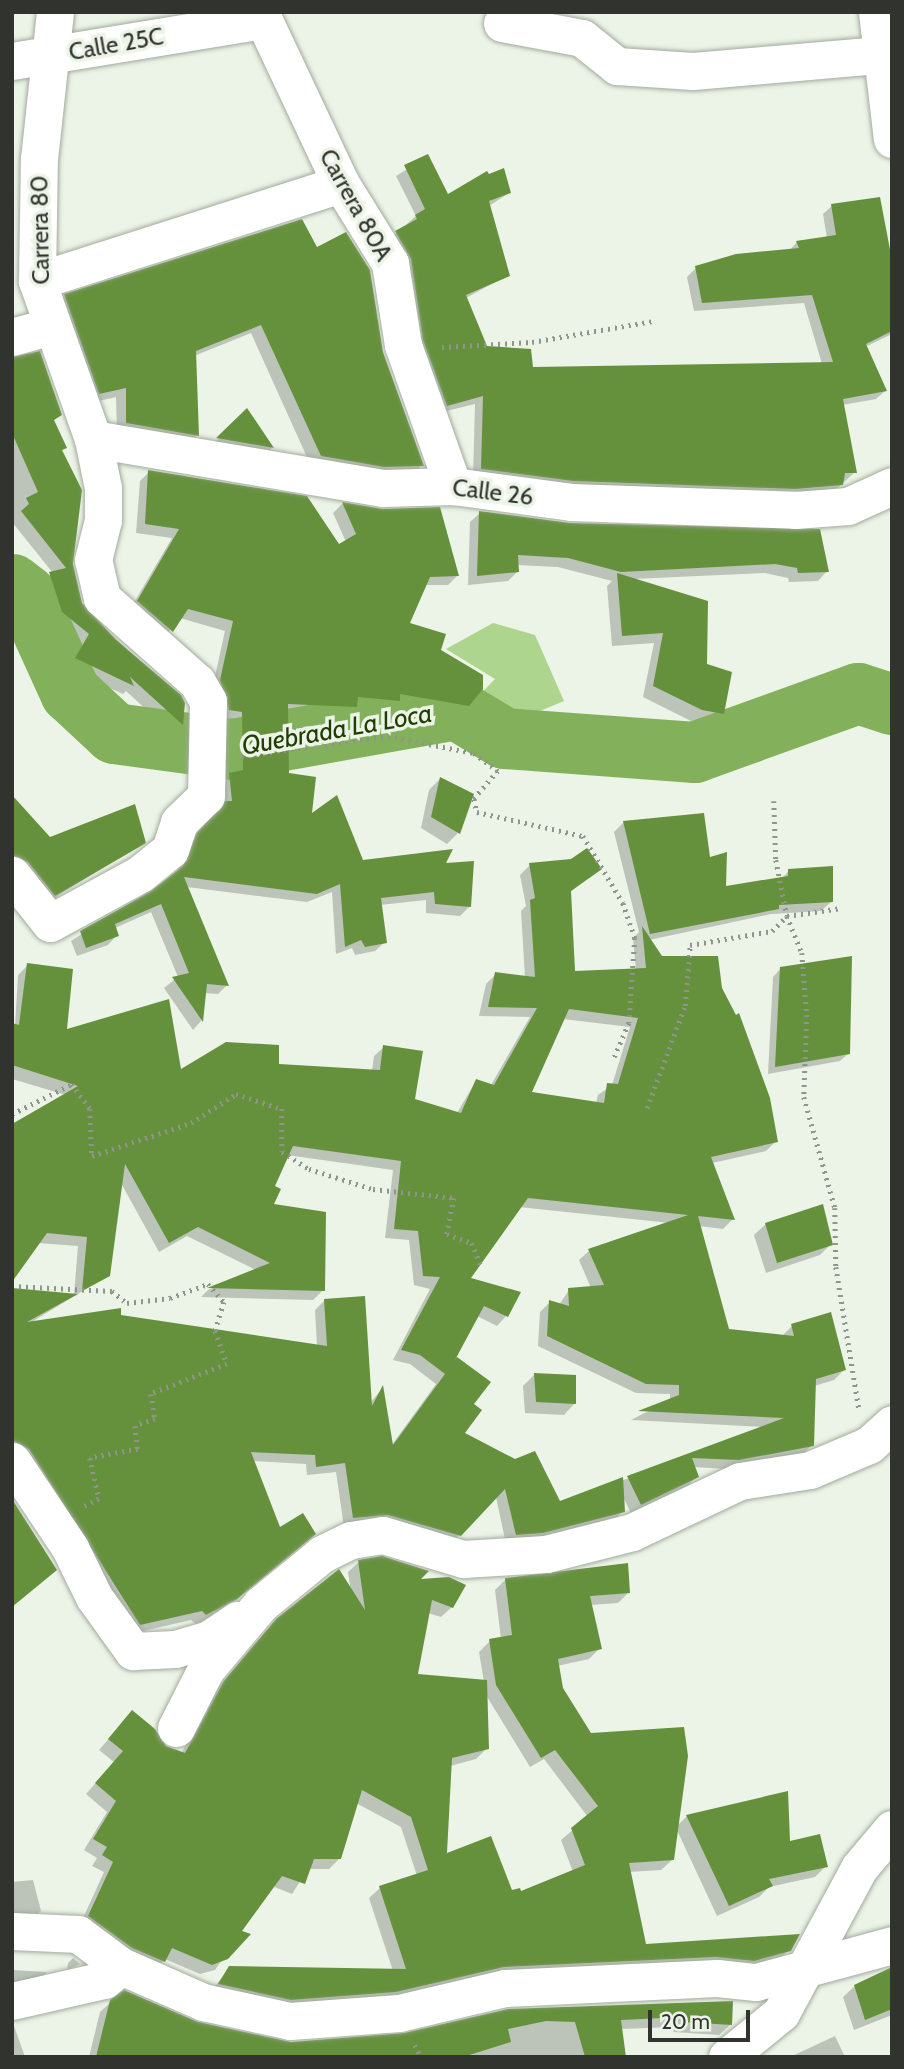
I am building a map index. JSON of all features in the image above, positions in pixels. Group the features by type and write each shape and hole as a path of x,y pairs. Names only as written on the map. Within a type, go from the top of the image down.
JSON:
{"street":[{"name":"Carrera 80","path":"55,12 48,56 39,159 37,281 93,439 103,488 103,520 93,560 102,598 189,674 208,701 207,760"},
{"path":"877,12 892,139"},
{"name":"Calle 25C","path":"12,61 261,16"},
{"name":"Carrera 80A","path":"261,16 341,184 390,263 403,345 453,486"},
{"path":"502,23 582,38 617,66 692,71 880,55"},
{"path":"37,281 341,184"},
{"path":"12,337 52,326"},
{"name":"Calle 26","path":"93,439 383,488 453,486 571,502 794,510 848,506 892,486"},
{"path":"12,875 50,923 140,874 170,850 179,822 206,796 207,760"},
{"path":"12,1461 54,1523 94,1597 133,1651 175,1649 209,1639 261,1604 323,1554 351,1540 383,1535 463,1559 545,1554 632,1532 740,1481 810,1471 880,1434"},
{"path":"176,1728 206,1668 261,1604"},
{"path":"727,2057 781,2013 806,1972 859,1868 892,1829"},
{"path":"12,1931 78,1934 121,1966 203,2002 290,2021 399,2012 505,1988 717,1978 756,1982 806,1972 892,1945"},
{"path":"12,2001 104,1980 121,1966"}],"path":[{"path":"403,345 478,348 654,321"},
{"path":"207,760 388,736 474,753 498,771 474,799 477,812 583,836 623,903 635,938 635,978 629,1024 614,1058"},
{"path":"774,801 776,860 787,916 802,953 807,1015 804,1097 835,1208 836,1268 852,1385 880,1434"},
{"path":"647,1108 685,1006 690,945 772,931 787,916 841,908"},
{"path":"12,1114 72,1084 90,1109 92,1156 191,1123 236,1094 282,1110 282,1152 309,1169 373,1189 454,1198 447,1234 472,1243 481,1267"},
{"path":"12,1286 112,1292 127,1303 170,1298 208,1284 224,1302 215,1331 227,1364 151,1394 155,1419 135,1426 138,1449 90,1458 99,1499 54,1523"}],"green space":[{"path":"493,623 535,635 564,701 502,727 466,709 495,679 446,649"}],"building":[{"path":"428,154 448,194 487,171 489,174 504,168 511,193 489,201 510,276 466,295 487,346 531,349 533,367 833,362 812,295 702,303 695,266 736,254 799,248 796,241 836,235 831,204 880,197 892,260 892,331 866,344 887,391 843,399 857,473 845,473 843,485 795,489 573,481 481,469 483,396 447,406 423,340 411,259 395,231 417,219 415,215 425,209 404,165"},
{"path":"302,219 317,247 346,232 370,270 383,352 424,466 384,467 321,456 261,325 196,351 199,436 126,423 126,388 99,394 64,294"},
{"path":"40,351 62,415 54,420 67,448 62,450 82,490 73,564 82,603 115,639 181,695 185,703 183,725 130,677 134,686 75,658 89,634 62,612 49,572 66,568 21,511 29,504 26,498 38,492 12,433 12,357"},
{"path":"247,408 274,448 216,438"},
{"path":"148,470 307,496 339,544 356,534 342,502 383,509 440,507 459,576 430,577 410,623 446,634 441,650 483,675 483,689 469,706 400,694 400,701 358,697 357,707 288,704 289,773 316,777 312,813 337,795 363,860 453,849 446,863 474,861 471,907 435,904 434,892 381,898 387,943 365,947 361,940 345,947 340,884 317,894 184,877 229,986 207,984 203,1022 172,977 189,973 161,904 115,924 119,936 86,948 80,931 150,892 183,866 197,833 225,801 232,801 229,773 243,770 242,712 229,710 220,680 233,621 188,609 173,632 137,601 179,529 145,524"},
{"path":"479,511 570,523 820,529 829,572 798,573 797,568 775,564 621,572 568,558 518,555 519,572 477,576"},
{"path":"617,573 708,601 707,664 732,672 724,714 702,710 653,686 663,633 622,636"},
{"path":"440,777 474,794 460,834 431,817"},
{"path":"12,795 50,837 135,804 146,843 55,896 28,862 12,855"},
{"path":"704,813 710,857 727,852 726,886 788,876 788,869 833,866 833,902 779,905 779,909 650,934 623,821"},
{"path":"587,848 602,869 571,891 575,971 646,968 642,926 662,956 718,956 722,988 736,1015 739,1013 770,1098 778,1142 711,1157 735,1220 698,1216 729,1329 794,1336 791,1324 831,1312 846,1370 816,1379 814,1446 739,1460 692,1458 699,1477 641,1505 627,1476 784,1418 638,1411 679,1395 679,1385 646,1384 547,1336 549,1300 569,1306 568,1288 604,1285 588,1249 688,1215 528,1198 471,1278 521,1292 508,1317 484,1306 455,1360 457,1357 491,1382 474,1404 482,1410 465,1433 515,1459 535,1451 560,1501 623,1477 625,1512 543,1533 516,1535 505,1489 461,1536 388,1515 353,1518 345,1463 316,1467 315,1455 251,1452 280,1527 303,1513 316,1534 237,1599 206,1615 202,1611 140,1625 29,1449 12,1440 12,1288 78,1294 27,1322 121,1308 121,1315 327,1346 324,1299 365,1296 372,1406 383,1385 393,1445 445,1374 420,1355 401,1350 440,1277 423,1276 418,1231 394,1229 401,1161 293,1146 275,1186 281,1189 274,1204 326,1212 325,1291 207,1288 270,1263 198,1227 169,1243 125,1164 110,1276 82,1291 87,1237 47,1233 12,1282 12,1124 78,1086 12,1065 12,1023 19,1025 27,963 73,969 67,1029 169,999 181,1069 226,1042 279,1045 279,1064 380,1070 383,1045 423,1051 415,1099 461,1113 476,1079 494,1085 537,1008 488,1007 495,972 535,977 530,900 535,898 529,863 571,859","holes":["569,1009 638,1018 618,1084 607,1083 604,1103 532,1092"]},
{"path":"852,956 850,1054 775,1067 780,967"},
{"path":"823,1204 833,1245 777,1263 765,1223"},
{"path":"534,1373 576,1375 576,1404 536,1402"},
{"path":"12,1499 57,1570 12,1607"},
{"path":"382,1556 429,1571 421,1579 449,1577 466,1585 453,1608 432,1600 418,1674 487,1680 489,1749 452,1758 447,1853 491,1836 512,1890 520,1888 521,1891 585,1865 571,1828 598,1806 555,1750 541,1758 496,1685 489,1639 512,1635 505,1578 628,1563 630,1593 590,1596 602,1649 558,1659 563,1688 591,1733 684,1727 688,1756 674,1860 629,1863 646,1944 800,1934 791,1951 754,1961 716,1957 504,1967 396,1992 291,2000 218,1984 229,1966 406,1969 379,1886 428,1870 411,1817 362,1790 341,1859 314,1859 305,1884 282,1876 242,1931 251,1934 228,1959 212,1965 172,1948 165,1962 132,1948 88,1916 113,1862 102,1855 107,1847 93,1839 116,1801 95,1783 123,1751 108,1739 132,1710 155,1729 166,1746 185,1753 224,1681 276,1619 339,1569 365,1610 358,1560"},
{"path":"788,1791 790,1841 820,1834 828,1867 769,1879 773,1886 729,1906 686,1815"},
{"path":"892,1967 892,2009 865,2020 854,1985"},
{"path":"124,1990 198,2022 291,2042 404,2033 508,2009 733,2001 732,2025 683,2022 683,2017 621,2020 626,2057 585,2057 575,2022 546,2021 508,2029 511,2042 463,2057 96,2057 110,2000"}],"waterway":[{"name":"Quebrada La Loca","path":"12,584 26,595 70,692 114,733 232,749 456,709 504,738 694,752 858,693 892,704"}]}
